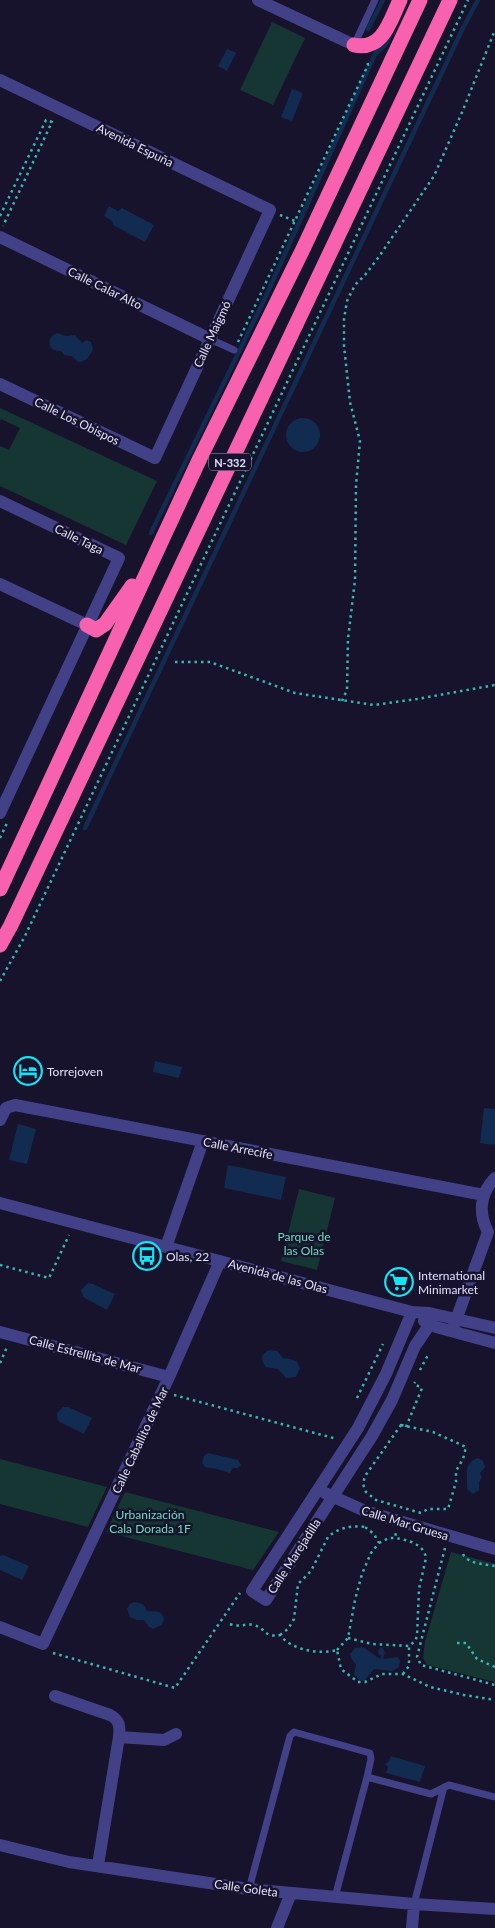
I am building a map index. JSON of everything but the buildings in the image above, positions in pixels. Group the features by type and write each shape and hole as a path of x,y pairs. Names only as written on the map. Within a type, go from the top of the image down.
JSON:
{"highway":[{"path":"361,46 378,41 382,37 400,0"},
{"name":"N-332","path":"0,889 200,458 303,249 420,0"},
{"name":"N-332","path":"0,945 11,926 450,0"},
{"path":"87,625 96,630 105,624 161,544"}],"street":[{"path":"258,0 361,46"},
{"name":"Avenida Espuña","path":"0,80 270,210"},
{"name":"Calle Maigmó","path":"155,458 270,210"},
{"name":"Calle Calar Alto","path":"0,237 210,339"},
{"name":"Calle Los Obispos","path":"0,384 155,458"},
{"name":"Calle Taga","path":"0,501 119,558 87,625"},
{"path":"0,584 87,625 0,813"},
{"name":"Calle Arrecife","path":"0,1120 6,1108 16,1105 484,1195"},
{"path":"166,1247 203,1141"},
{"path":"452,1332 492,1232 482,1210 484,1195 495,1178"},
{"name":"Avenida de las Olas","path":"0,1203 412,1312 457,1318 495,1328"},
{"name":"Calle Caballito de Mar","path":"45,1647 220,1261"},
{"name":"Avenida de las Olas","path":"412,1312 430,1324 452,1332 495,1343"},
{"name":"Calle Marejadilla","path":"412,1312 371,1405 252,1591 266,1600 372,1436 398,1387 415,1346 430,1324"},
{"name":"Calle Estrellita de Mar","path":"0,1332 169,1377"},
{"name":"Calle Mar Gruesa","path":"319,1489 365,1511 495,1549"},
{"path":"0,1627 45,1647"},
{"path":"55,1696 115,1718 119,1724 119,1737 98,1866"},
{"path":"119,1737 164,1740 176,1734"},
{"name":"Calle Goleta","path":"0,1845 56,1860 250,1889 414,1904 495,1908"},
{"path":"277,1928 290,1893"},
{"path":"412,1928 414,1904"}],"lane":[{"path":"361,46 375,0"},
{"path":"210,339 234,350"},
{"path":"250,1889 292,1734 298,1732 370,1753 372,1759 335,1897"},
{"path":"367,1777 431,1794 449,1785 495,1798"},
{"path":"414,1904 444,1787"}],"path":[{"path":"0,981 29,927 468,0"},
{"path":"342,700 347,690 348,639 354,588 356,485 360,442 350,402 344,346 344,319 347,301 355,285 378,258 434,176 495,30"},
{"path":"234,350 368,65 361,46"},
{"path":"0,216 46,120 52,122 0,231"},
{"path":"175,662 210,662 295,694 374,705 495,684"},
{"path":"0,1265 48,1278 67,1237 76,1223"},
{"path":"354,1406 386,1338"},
{"path":"0,1363 8,1347"},
{"path":"406,1427 422,1388 414,1384 428,1355"},
{"path":"401,1425 406,1427 433,1432 466,1447 463,1459 456,1471 456,1482 448,1509 428,1509 421,1513 376,1500 366,1492 363,1484 365,1476 401,1425"},
{"path":"365,1527 366,1523 374,1525"},
{"path":"280,1636 288,1629 294,1619 298,1584 311,1571 328,1537 332,1533 350,1526 365,1527 374,1534 379,1543"},
{"path":"389,1530 396,1532 396,1538"},
{"path":"230,1624 235,1626 250,1624 256,1626 268,1635 280,1636 292,1646 320,1652 337,1650 348,1638 362,1574 371,1553 379,1543 388,1538 406,1540 417,1545 424,1551 426,1558 419,1589 415,1641 409,1646 372,1644 348,1638"},
{"path":"443,1545 445,1548 417,1657 421,1665 495,1685"},
{"path":"463,1551 465,1557 471,1561 495,1566"},
{"path":"45,1647 175,1688 244,1587"},
{"path":"457,1643 466,1643 477,1659 495,1667"},
{"path":"403,1674 409,1666 409,1646"},
{"path":"337,1650 341,1669 358,1682 365,1682 382,1674 403,1674 430,1687 495,1700"}],"green space":[{"path":"272,22 305,38 273,105 240,90"},
{"path":"0,408 157,481 126,545 0,486 0,446 9,450 20,428 1,419 0,421"},
{"name":"Parque de las Olas","path":"299,1189 335,1198 317,1270 281,1261"},
{"path":"0,1459 107,1487 88,1527 0,1504"},
{"name":"Urbanización Cala Dorada 1F","path":"125,1492 279,1532 253,1570 106,1532"},
{"path":"451,1552 495,1564 495,1682 427,1665 423,1658 425,1642"}],"water":[{"path":"227,49 236,53 227,71 218,66"},
{"path":"292,89 303,93 292,121 281,117"},
{"path":"109,206 118,211 122,208 154,225 145,242 113,225 112,221 104,216"},
{"path":"57,333 66,336 75,335 82,343 86,340 91,342 93,349 89,356 84,361 78,362 72,356 64,355 61,351 53,349 50,341 53,335"},
{"path":"303,418 315,423 320,435 315,447 303,452 291,447 286,435 291,423"},
{"path":"155,1061 182,1067 179,1078 153,1072"},
{"path":"484,1108 495,1109 495,1145 480,1143"},
{"path":"18,1124 36,1129 27,1164 9,1160"},
{"path":"228,1165 286,1177 281,1200 224,1188"},
{"path":"88,1283 115,1294 107,1310 83,1297 81,1290"},
{"path":"270,1350 277,1351 283,1358 297,1362 300,1368 296,1377 286,1378 278,1369 266,1367 262,1357"},
{"path":"63,1407 68,1407 92,1418 84,1434 58,1421 57,1413"},
{"path":"208,1453 238,1460 241,1465 238,1468 233,1468 230,1473 205,1467 202,1463 204,1456"},
{"path":"478,1458 483,1461 485,1467 480,1473 482,1477 479,1482 479,1490 473,1494 467,1489 467,1471 470,1463"},
{"path":"3,1555 29,1566 22,1580 0,1570 0,1556"},
{"path":"134,1602 143,1604 147,1611 155,1611 162,1614 164,1620 162,1625 153,1629 144,1620 136,1620 130,1617 127,1609"},
{"path":"363,1647 380,1659 381,1656 378,1650 382,1647 385,1652 383,1659 398,1657 400,1661 399,1667 392,1671 374,1669 364,1681 359,1680 354,1674 356,1665 350,1654 355,1648"},
{"path":"391,1756 425,1766 420,1782 386,1773 388,1767 385,1764"}],"waterway":[{"path":"368,29 383,0"},
{"path":"85,828 463,28 478,0"},
{"path":"151,533 266,296 375,54 386,44 390,35"}],"place":[{"name":"Torrejoven","path":"28,1071"},
{"name":"Olas, 22","path":"147,1256"},
{"name":"International Minimarket","path":"399,1282"}]}
